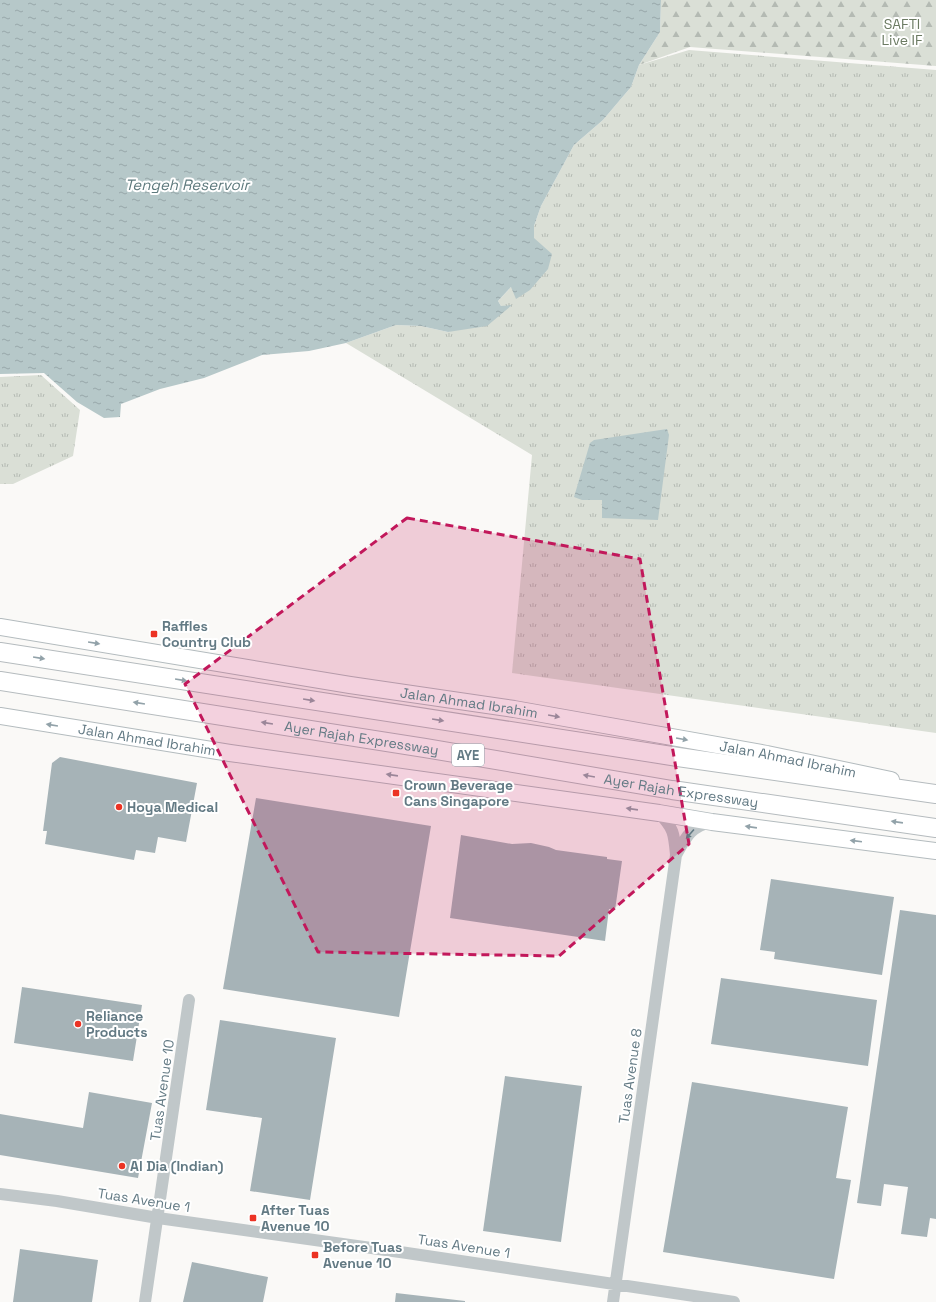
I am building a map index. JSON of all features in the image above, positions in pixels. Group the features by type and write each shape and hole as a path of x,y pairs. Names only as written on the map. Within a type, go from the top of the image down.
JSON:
{"highway":[{"name":"Ayer Rajah Expressway","path":"0,652 678,757 936,794"},
{"name":"Ayer Rajah Expressway","path":"0,681 417,747 672,790 936,828"}],"main road":[{"name":"Jalan Ahmad Ibrahim","path":"0,627 350,685 521,710 767,754 936,789"},
{"name":"Jalan Ahmad Ibrahim","path":"0,716 230,753 659,813 712,822 936,852"}],"street":[{"name":"Tuas Avenue 8","path":"613,1302 676,855 673,830 669,823 659,813"},
{"name":"Tuas Avenue 8","path":"676,855 687,836 695,828 700,824 712,822"},
{"name":"Tuas Avenue 10","path":"146,1302 190,1000"},
{"name":"Tuas Avenue 1","path":"0,1194 57,1201 158,1218 407,1253 734,1302"}],"highlighted area":[{"path":"407,518 640,559 689,844 559,956 318,952 185,684"}],"green space":[{"name":"SAFTI Live IF","path":"661,0 936,0 936,66 690,47 639,65 660,32"},
{"path":"689,50 936,70 936,733 512,673 532,455 346,343 396,325 421,326 448,332 511,306 501,306 498,301 512,286 534,238 534,226 541,206 574,145 603,120 631,87 639,65"},
{"path":"41,375 80,410 73,456 13,484 0,484 0,377"}],"water":[{"name":"Tengeh Reservoir","path":"0,0 661,0 660,32 639,65 631,87 603,120 574,145 541,206 534,226 534,238 552,254 548,269 530,290 516,299 511,287 498,301 501,306 512,305 487,326 448,332 421,326 396,325 346,343 309,351 262,355 204,378 160,389 121,404 120,417 104,418 77,402 44,373 0,374"},
{"path":"667,429 669,435 658,520 602,518 602,500 582,500 574,497 590,443 594,440"}],"building":[{"name":"Hoya Medical","path":"60,757 197,783 186,842 158,837 155,853 136,850 134,860 45,844 47,831 43,831 52,763"},
{"path":"256,798 431,826 399,1017 223,989"},
{"path":"461,835 512,844 531,843 556,850 607,857 607,859 622,861 615,910 609,909 605,941 450,918"},
{"path":"771,879 894,897 882,975 774,959 775,952 760,950"},
{"path":"900,910 936,915 936,1219 930,1218 927,1237 901,1234 908,1187 884,1184 881,1206 857,1203"},
{"path":"721,978 877,1000 868,1066 711,1044"},
{"name":"Reliance Products","path":"22,987 142,1005 133,1061 14,1043"},
{"path":"220,1020 336,1038 310,1200 250,1191 262,1118 206,1110"},
{"path":"505,1076 582,1086 561,1242 483,1231"},
{"path":"692,1082 848,1107 836,1178 851,1180 834,1279 663,1252"},
{"path":"89,1092 152,1103 138,1178 0,1155 0,1114 83,1128"},
{"path":"20,1249 98,1260 92,1302 13,1302"},
{"path":"192,1262 268,1277 263,1302 183,1302"},
{"path":"396,1293 465,1301 465,1302 395,1302"}],"place":[{"name":"Raffles Country Club","path":"154,634"},
{"name":"Crown Beverage Cans Singapore","path":"396,793"},
{"name":"Hoya Medical","path":"119,807"},
{"name":"Reliance Products","path":"78,1024"},
{"name":"Al Dia (Indian)","path":"122,1166"},
{"name":"After Tuas Avenue 10","path":"253,1218"},
{"name":"Before Tuas Avenue 10","path":"315,1255"}]}
